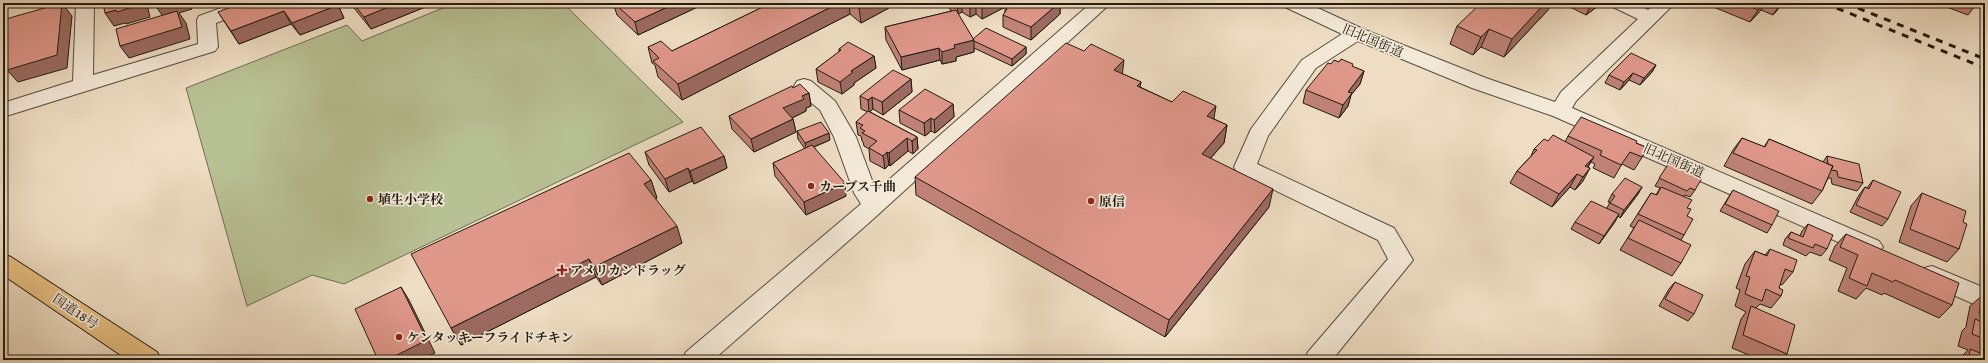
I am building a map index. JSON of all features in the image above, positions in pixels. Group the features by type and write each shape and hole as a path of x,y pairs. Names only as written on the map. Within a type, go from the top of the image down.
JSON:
{"highway":[{"name":"国道18号","path":"3,263 148,360"}],"street":[{"path":"83,85 85,3"},
{"path":"3,110 208,47 206,20 253,3"},
{"path":"695,360 874,205 1102,3"},
{"name":"旧北国街道","path":"1292,3 1356,33 1478,84 1560,111 1888,255"},
{"path":"1620,3 1650,18"},
{"path":"1560,111 1568,97 1666,3"},
{"path":"1317,360 1401,260 1386,234 1245,167 1258,134 1309,64 1356,33"},
{"path":"804,86 828,106 845,137 865,193 874,205"},
{"path":"1917,268 1985,299"}],"green space":[{"name":"埴生小学校","path":"455,3 563,3 683,122 344,284 312,275 247,306 186,88 347,25 362,41"}],"building":[{"path":"62,3 57,55 7,70 6,19"},
{"path":"103,3 142,4 117,12 116,10 105,13"},
{"path":"241,3 336,3 338,5 292,23 284,11 231,31 218,12"},
{"path":"353,3 398,3 364,17"},
{"path":"614,3 676,3 635,22"},
{"path":"771,3 839,3 678,84 653,61 659,58 648,47 661,41 672,51"},
{"path":"854,3 867,3 859,7"},
{"path":"978,3 988,3 982,6"},
{"path":"1010,3 1059,3 1031,27 1003,15 1007,9 1005,7"},
{"path":"1481,3 1545,3 1512,39 1489,29 1481,37 1457,26"},
{"path":"1742,3 1764,3 1758,10"},
{"path":"1961,3 1977,3 1973,8"},
{"path":"956,10 974,40 954,45 955,48 942,52 939,48 901,57 885,27"},
{"path":"177,11 182,27 120,46 116,29"},
{"path":"4,26 5,40 3,40 3,27"},
{"path":"986,28 1026,47 1012,59 974,41 973,39"},
{"path":"848,42 874,56 851,71 853,72 840,82 816,69 841,50 839,49"},
{"name":"原信","path":"1066,43 1084,51 1091,44 1124,60 1114,70 1141,82 1137,86 1172,102 1183,91 1216,106 1207,116 1227,125 1202,154 1273,189 1169,320 915,177"},
{"path":"1631,53 1656,65 1644,78 1633,73 1624,82 1609,75"},
{"path":"1341,59 1364,71 1348,92 1352,93 1343,105 1306,90 1328,63 1331,64 1334,60 1339,62"},
{"path":"893,70 911,79 882,102 872,97 868,100 860,96"},
{"path":"800,84 809,93 802,96 804,99 783,108 793,119 751,139 729,116 792,86 793,88"},
{"path":"925,89 953,104 934,120 931,118 924,123 899,110"},
{"path":"868,111 917,137 912,141 907,138 883,156 869,148 877,141 862,133 865,131 860,128 863,125 856,122"},
{"path":"1581,117 1637,141 1636,143 1648,148 1642,157 1630,152 1621,165 1600,155 1602,151 1568,136"},
{"path":"821,122 829,133 805,143 797,131"},
{"path":"701,127 724,156 690,171 688,168 665,179 645,152"},
{"path":"1553,135 1594,157 1585,166 1590,168 1583,177 1577,174 1559,194 1517,171 1537,150 1534,149 1544,139 1548,141"},
{"path":"1742,138 1765,147 1769,139 1833,166 1822,191 1733,153"},
{"name":"カーブス千曲","path":"812,145 845,183 804,202 773,163"},
{"path":"629,153 651,180 644,184 677,226 594,267 589,259 451,328 411,254"},
{"path":"1827,156 1859,164 1863,183 1838,177 1837,171 1831,170 1833,166 1828,164"},
{"path":"1669,163 1702,178 1695,190 1690,188 1687,191 1659,178"},
{"path":"1625,178 1642,187 1624,210 1610,203 1615,196 1612,194"},
{"path":"1873,180 1901,192 1888,219 1856,205 1865,187 1869,189"},
{"path":"1661,187 1692,200 1687,208 1691,209 1687,216 1693,219 1684,235 1638,214 1651,193 1657,195"},
{"path":"1733,190 1779,211 1772,225 1725,204"},
{"path":"1922,193 1966,211 1963,222 1967,224 1959,249 1910,229"},
{"path":"1591,201 1619,214 1604,236 1575,222"},
{"path":"1639,220 1691,245 1681,263 1628,238"},
{"path":"1808,224 1833,235 1827,249 1815,244 1813,248 1788,238 1791,232 1803,237"},
{"path":"1846,234 1959,283 1952,305 1895,280 1893,282 1872,273 1867,286 1849,278 1858,255 1840,247"},
{"path":"1770,249 1797,260 1793,272 1785,269 1779,288 1783,290 1781,296 1766,289 1762,301 1745,294 1750,277 1746,276 1755,251 1767,256"},
{"path":"1675,282 1703,295 1694,314 1665,299"},
{"name":"ケンタッキーフライドチキン","path":"401,287 427,340 387,360 378,360 355,309"},
{"path":"1985,294 1985,316 1979,313"},
{"path":"1751,306 1795,325 1787,354 1743,335"},
{"path":"1975,319 1985,323 1985,339 1972,334"},
{"path":"1970,349 1985,355 1985,360 1969,360"}],"railway":[{"path":"1824,3 1985,68"},
{"path":"1845,3 1985,59"}],"place":[{"name":"カーブス千曲","path":"811,186"},
{"name":"埴生小学校","path":"370,199"},
{"name":"原信","path":"1091,201"},
{"name":"アメリカンドラッグ","path":"562,270"},
{"name":"ケンタッキーフライドチキン","path":"399,337"}]}
